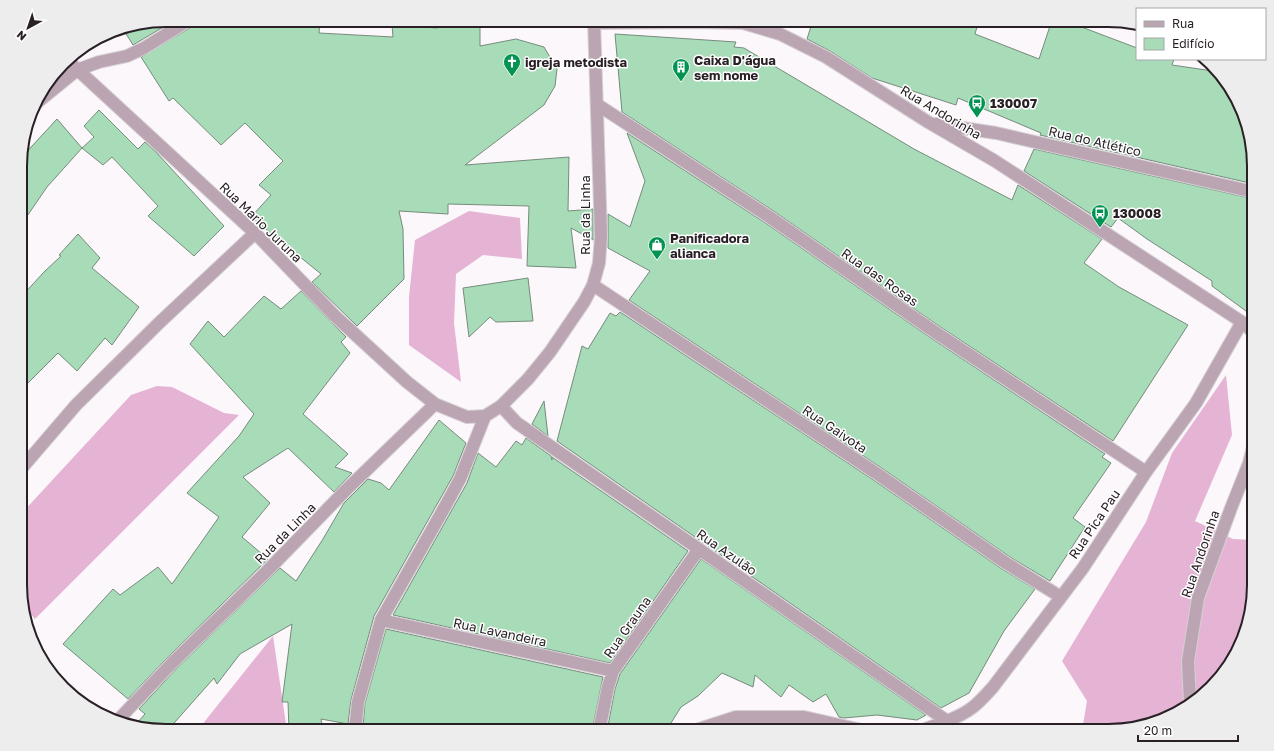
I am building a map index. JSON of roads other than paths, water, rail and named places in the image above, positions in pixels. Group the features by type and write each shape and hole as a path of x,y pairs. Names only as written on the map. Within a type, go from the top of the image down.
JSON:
{"street":[{"path":"49,93 77,70 99,62 126,56 144,48 178,27"},
{"name":"Rua da Linha","path":"485,416 501,406 550,352 584,302 593,285 599,263 601,236 598,105 594,27"},
{"name":"Rua Andorinha","path":"756,27 780,34 826,57 928,122 995,161 1247,327"},
{"name":"Rua Mario Juruna","path":"72,64 255,233 335,316 407,382 435,404"},
{"name":"Rua das Rosas","path":"598,105 771,218 932,330 1146,472"},
{"name":"Rua do Atlético","path":"928,122 996,133 1247,190"},
{"path":"27,462 76,405 159,323 255,233"},
{"name":"Rua Gaivota","path":"593,285 879,475 1006,563 1061,597"},
{"name":"Rua Pica Pau","path":"939,724 964,715 979,703 993,687 1083,568 1146,472 1196,403 1242,322"},
{"path":"356,724 358,702 381,620 456,486 485,416 467,417 435,404"},
{"name":"Rua da Linha","path":"122,716 171,664 435,404"},
{"name":"Rua Azulão","path":"501,406 516,423 947,721"},
{"name":"Rua Andorinha","path":"1190,697 1188,662 1198,598 1247,467"},
{"name":"Rua Grauna","path":"600,724 613,671 699,549"},
{"name":"Rua Lavandeira","path":"381,620 613,671"},
{"path":"714,724 736,717 804,717 835,724"}],"place":[{"name":"igreja metodista","path":"512,77"},
{"name":"Caixa D'água sem nome","path":"681,82"},
{"name":"130007","path":"977,118"},
{"name":"130008","path":"1100,228"},
{"name":"Panificadora alianca","path":"657,260"}]}
